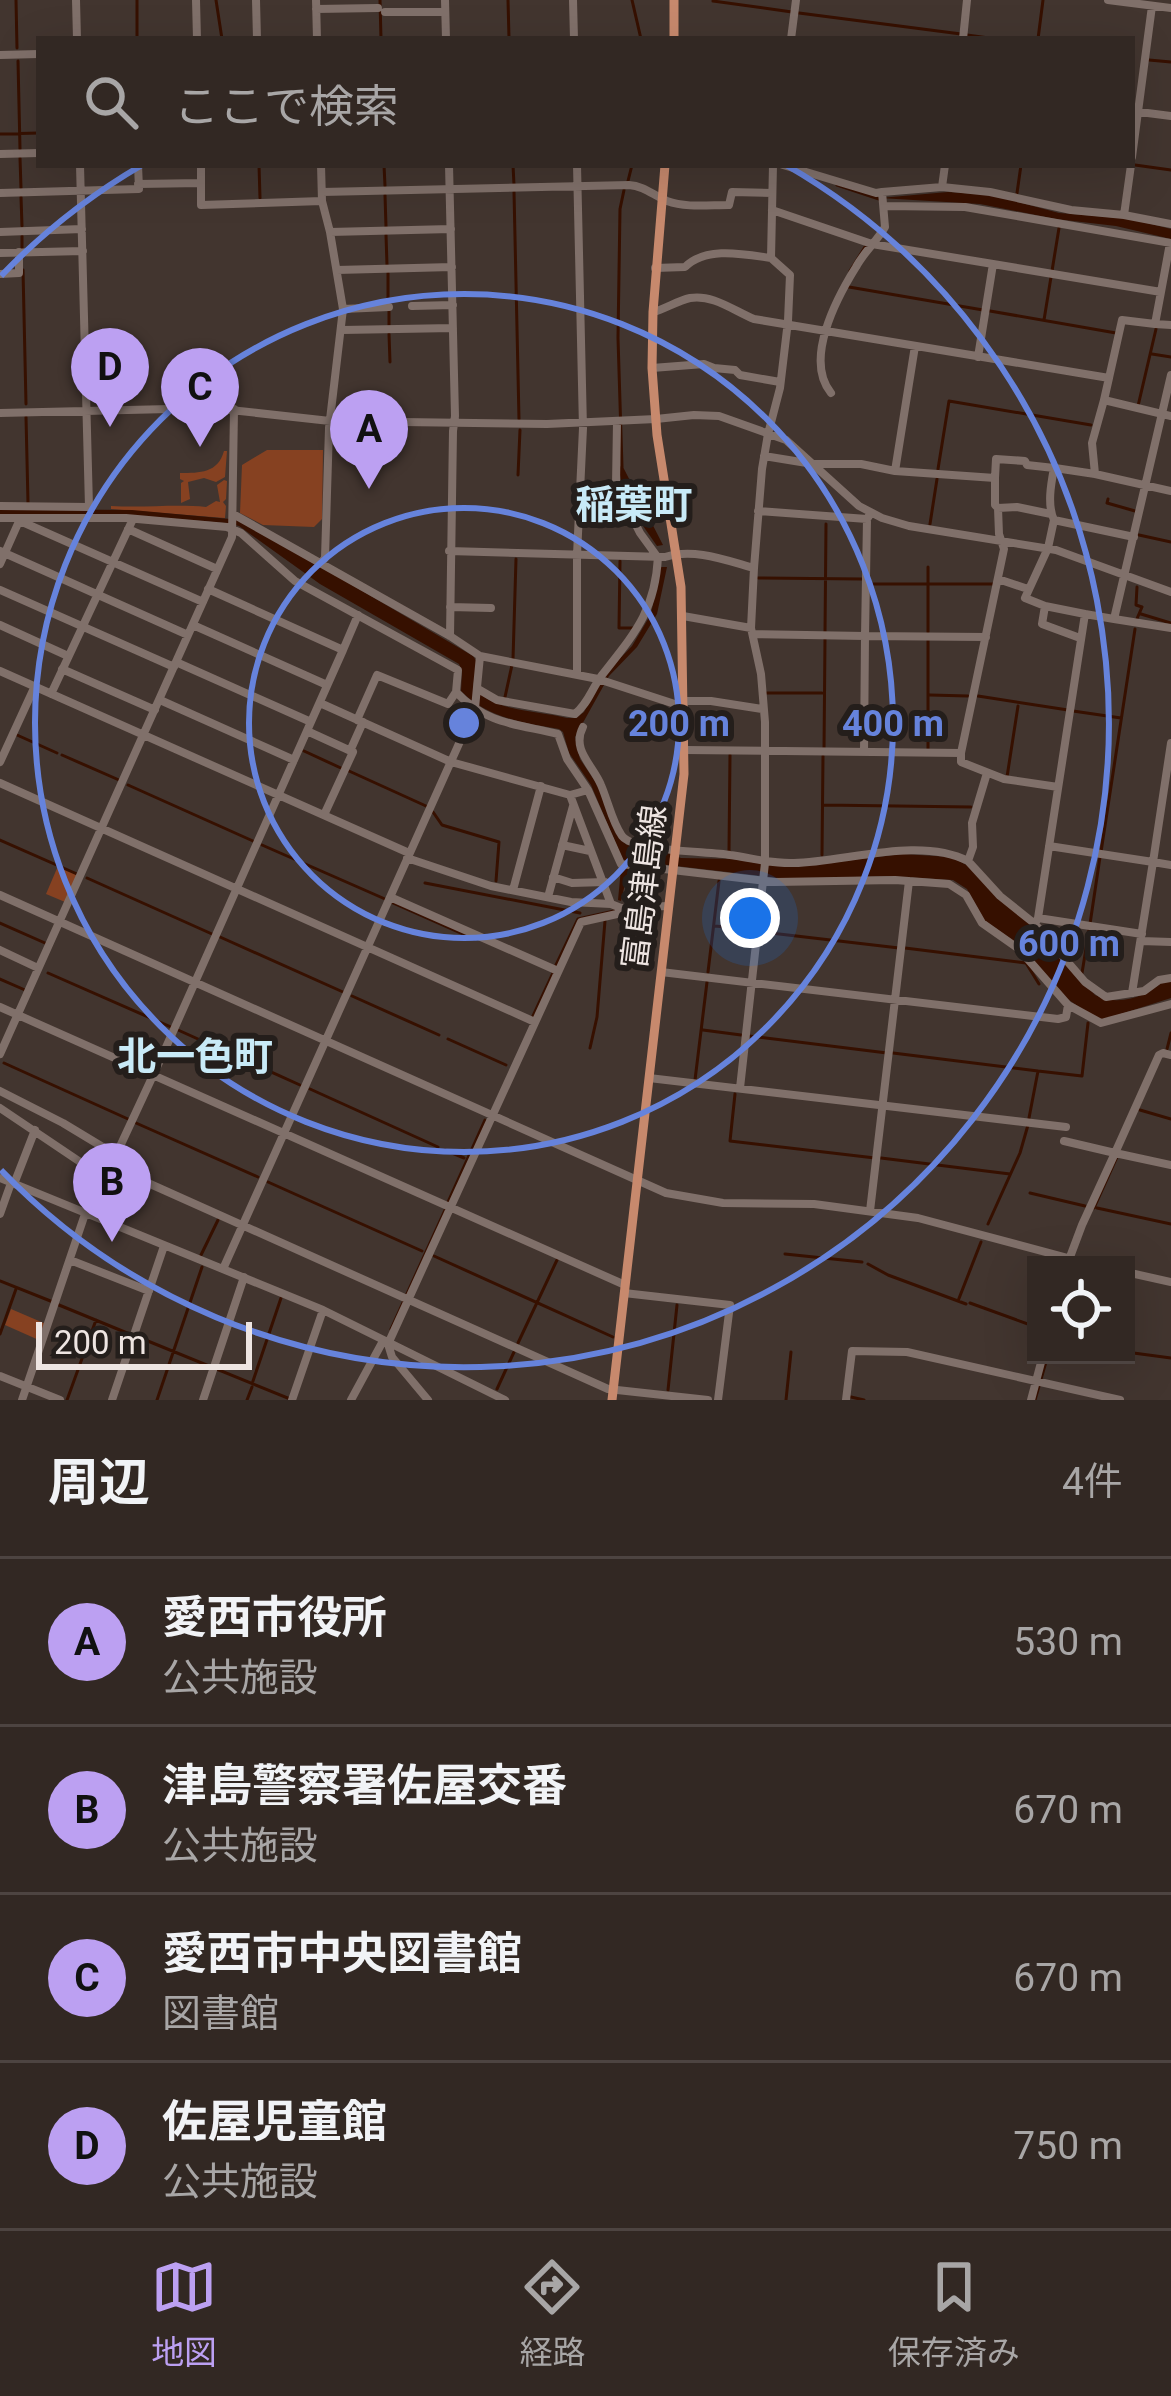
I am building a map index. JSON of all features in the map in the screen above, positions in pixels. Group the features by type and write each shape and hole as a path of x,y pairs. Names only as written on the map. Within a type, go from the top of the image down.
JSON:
{"main road":[{"path":"674,0 674,36"},
{"name":"富島津島線","path":"612,1395 685,750 683,616 652,368 664,168"}],"street":[{"path":"76,0 77,36"},
{"path":"196,0 197,36"},
{"path":"256,0 257,36"},
{"path":"445,0 446,36"},
{"path":"573,0 574,36"},
{"path":"790,36 796,0"},
{"path":"963,36 968,0"},
{"path":"1108,0 1171,8"},
{"path":"317,36 316,4 446,12"},
{"path":"1152,6 1135,111 1171,116"},
{"path":"0,55 36,54"},
{"path":"0,154 36,154"},
{"path":"0,506 89,507 80,168"},
{"path":"0,193 139,189 138,168"},
{"path":"201,168 201,205 450,189 626,185 682,205 729,206 732,192 772,193"},
{"path":"321,168 343,308 321,563"},
{"path":"449,168 454,328 450,636"},
{"path":"577,168 583,424 577,674"},
{"path":"771,258 773,168"},
{"path":"793,168 883,199 964,207 1170,243 1155,324"},
{"path":"942,188 945,168"},
{"path":"1124,214 1130,168"},
{"path":"139,184 201,183"},
{"path":"883,199 942,188 990,192 1071,211 1124,214 1171,224"},
{"path":"831,393 818,361 826,331 857,264 885,227 883,199"},
{"path":"772,210 872,244 1161,292"},
{"path":"0,232 82,229"},
{"path":"330,232 451,229"},
{"path":"0,274 20,273 25,231"},
{"path":"0,253 83,251"},
{"path":"656,268 685,267 695,256 707,254 746,254 771,258 790,275 779,382 764,456 754,568 752,631 761,674 765,863 740,1088"},
{"path":"978,357 993,264"},
{"path":"338,270 452,267"},
{"path":"652,312 690,298 705,298 754,319 1108,378"},
{"path":"412,306 453,305"},
{"path":"343,308 389,307"},
{"path":"1094,473 1092,442 1122,320 1171,325"},
{"path":"342,330 454,328"},
{"path":"895,471 915,346"},
{"path":"652,368 704,364 779,382"},
{"path":"1114,619 1166,415 1171,375"},
{"path":"1103,400 1166,415"},
{"path":"0,1054 218,569 233,521 234,410"},
{"path":"0,412 234,410 330,421 583,424 694,415 719,416 786,440 869,516 864,752"},
{"path":"477,690 497,700 571,715 582,708 648,610 657,556 616,485 620,422"},
{"path":"764,456 995,478"},
{"path":"1058,787 1004,778 961,762 1004,549 995,505 997,459 1094,473 1171,491"},
{"path":"1054,468 1048,548 1025,598 1045,606 1171,628"},
{"path":"998,508 1018,507 1134,537"},
{"path":"758,511 869,516 1048,548 1171,592"},
{"path":"0,518 233,521 321,563 480,656 577,674 684,704 711,701 762,710"},
{"path":"51,694 133,519"},
{"path":"0,564 20,520"},
{"path":"20,520 203,602"},
{"path":"233,521 295,581 457,668 456,692 448,704 377,675 350,751"},
{"path":"128,529 218,569"},
{"path":"449,551 676,553 713,556 754,568"},
{"path":"2,552 327,686"},
{"path":"998,579 1028,589"},
{"path":"0,590 175,665 353,752 324,815"},
{"path":"208,590 343,650"},
{"path":"1045,606 1042,624 1081,638"},
{"path":"450,607 491,608"},
{"path":"1037,921 1084,614"},
{"path":"22,1400 85,1214 195,982 358,615"},
{"path":"683,616 752,631 986,637"},
{"path":"0,625 68,656"},
{"path":"223,1269 475,706 480,656"},
{"path":"62,669 294,760"},
{"path":"0,671 408,856 490,886 616,906 668,906"},
{"path":"0,762 35,686"},
{"path":"456,692 510,726 558,734 567,759 627,865 804,883 949,884 966,895 982,923 1019,949 1068,1005 1101,1023 1171,1004"},
{"path":"320,703 451,762 541,786 572,800 617,914 581,922 386,1342 351,1400"},
{"path":"583,728 578,737 583,758 600,781 622,835 630,842 675,853 734,855 765,863 900,850 950,853 968,860 1000,896 1037,921 1085,982 1101,994 1113,997 1144,991 1159,980 1171,979"},
{"path":"1132,993 1171,742"},
{"path":"685,750 962,753"},
{"path":"968,860 972,824 987,773"},
{"path":"0,783 535,1022"},
{"path":"512,890 541,786"},
{"path":"548,897 572,800 588,790"},
{"path":"562,845 590,851"},
{"path":"1049,845 1171,865"},
{"path":"553,877 572,883 605,882"},
{"path":"870,1211 909,881"},
{"path":"0,895 666,1193 701,1200 870,1211 936,1222 1048,1256"},
{"path":"390,897 558,971"},
{"path":"1037,921 1171,942"},
{"path":"0,950 38,968"},
{"path":"662,972 1058,1019 1066,1017 1068,1005"},
{"path":"0,1007 624,1289 730,1305 718,1400"},
{"path":"1070,1256 1159,1055 1171,1055"},
{"path":"649,1078 1066,1127"},
{"path":"0,1091 116,1155"},
{"path":"0,1108 104,1178"},
{"path":"0,1214 35,1130"},
{"path":"1064,1141 1171,1165"},
{"path":"110,1166 612,1395 707,1400"},
{"path":"0,1178 323,1310 505,1400"},
{"path":"112,1400 164,1246"},
{"path":"70,1260 148,1292"},
{"path":"1135,1274 1171,1282"},
{"path":"202,1400 244,1277"},
{"path":"292,1400 323,1310"},
{"path":"386,1342 392,1357 428,1400"},
{"path":"846,1400 852,1351 907,1352 1120,1400"},
{"path":"1030,1400 1041,1364"},
{"path":"0,1376 60,1400"}],"shaded area":[{"path":"948,192 992,195 1059,213 1131,219 1171,229 1171,239 980,204 880,198"},
{"path":"267,450 323,450 322,519 314,527 263,525 240,513 242,465"},
{"path":"224,451 225,477 216,482 204,478 188,482 190,499 181,503 184,481 180,473 213,468"},
{"path":"619,466 663,545 657,546 632,509"},
{"path":"224,480 225,518 111,509 206,507 220,502 217,485"},
{"path":"0,509 132,510 241,520 473,656 477,662 473,687 482,695 504,706 567,718 584,712 605,674 632,646 651,614 660,567 667,567 657,614 637,647 609,676 575,737 580,759 598,786 622,841 681,858 777,866 903,854 951,857 976,870 1095,995 1126,1000 1171,980 1171,998 1097,1019 1066,998 1021,946 984,920 967,889 953,880 787,879 633,861 618,900 622,858 563,732 507,718 471,700 461,691 459,664 320,584 239,526 127,515 0,514"},
{"path":"58,866 77,875 65,902 46,894"},
{"path":"11,1309 46,1324 41,1341 5,1325"}],"waterway":[{"path":"16,0 17,48"},
{"path":"137,0 137,36"},
{"path":"216,0 222,36"},
{"path":"380,0 381,36"},
{"path":"508,0 509,36"},
{"path":"632,0 640,36"},
{"path":"1038,36 1043,0"},
{"path":"713,1 792,12"},
{"path":"799,13 961,34"},
{"path":"967,35 974,36"},
{"path":"1149,60 1171,62"},
{"path":"18,61 20,149"},
{"path":"0,134 36,133"},
{"path":"20,158 21,188"},
{"path":"1135,165 1171,170"},
{"path":"259,168 260,198"},
{"path":"384,168 385,186"},
{"path":"513,168 514,185"},
{"path":"628,181 631,168"},
{"path":"1017,193 1021,168"},
{"path":"837,185 879,199"},
{"path":"622,467 618,338 624,190"},
{"path":"514,192 519,419"},
{"path":"385,195 386,227"},
{"path":"21,197 22,226"},
{"path":"1052,271 1059,228"},
{"path":"386,235 387,265"},
{"path":"22,236 22,248"},
{"path":"850,271 865,247"},
{"path":"23,270 26,404"},
{"path":"388,273 388,302"},
{"path":"1044,320 1051,277"},
{"path":"849,287 983,310"},
{"path":"389,311 389,326"},
{"path":"990,311 1116,333"},
{"path":"1138,406 1156,329"},
{"path":"389,334 390,362"},
{"path":"1152,354 1171,357"},
{"path":"938,469 949,401 1091,425"},
{"path":"26,417 28,503"},
{"path":"518,475 520,430"},
{"path":"930,524 937,479"},
{"path":"1108,499 1107,503 1135,511"},
{"path":"825,633 826,524"},
{"path":"1139,535 1171,542"},
{"path":"513,659 516,559"},
{"path":"620,561 619,628 635,628"},
{"path":"928,567 928,632"},
{"path":"758,578 862,579"},
{"path":"870,584 993,584"},
{"path":"1136,621 1142,607 1136,605 1137,587"},
{"path":"1141,614 1171,623"},
{"path":"1101,852 1135,629"},
{"path":"824,750 825,639"},
{"path":"928,640 928,750"},
{"path":"505,697 512,665"},
{"path":"766,693 822,693"},
{"path":"930,695 968,696"},
{"path":"978,696 1068,710"},
{"path":"1007,777 1018,706"},
{"path":"1073,711 1121,718"},
{"path":"17,735 57,753"},
{"path":"304,751 343,769"},
{"path":"62,755 119,780"},
{"path":"729,852 730,755"},
{"path":"822,855 823,756"},
{"path":"349,771 426,806"},
{"path":"128,785 253,841"},
{"path":"823,805 971,807"},
{"path":"433,812 442,825 499,842 496,881"},
{"path":"0,840 77,874"},
{"path":"262,845 385,899"},
{"path":"1090,924 1100,857"},
{"path":"87,878 212,934"},
{"path":"708,972 719,881"},
{"path":"425,883 580,913"},
{"path":"393,903 474,939"},
{"path":"556,965 578,919 614,911"},
{"path":"590,1048 605,921"},
{"path":"0,923 45,943"},
{"path":"715,926 753,930"},
{"path":"1082,973 1089,930"},
{"path":"762,932 899,948"},
{"path":"220,937 343,992"},
{"path":"905,948 1026,963 1039,984"},
{"path":"48,973 171,1027"},
{"path":"533,1016 553,973"},
{"path":"0,979 25,990"},
{"path":"695,1080 707,982"},
{"path":"352,996 439,1035"},
{"path":"1029,1118 1038,1071 1082,1076 1088,1023"},
{"path":"178,1030 300,1085"},
{"path":"703,1030 741,1035"},
{"path":"1167,1049 1171,1033"},
{"path":"749,1036 887,1053"},
{"path":"448,1039 506,1065"},
{"path":"893,1053 1038,1071"},
{"path":"4,1063 128,1119"},
{"path":"310,1089 438,1147"},
{"path":"735,1094 730,1141 875,1158"},
{"path":"1140,1110 1171,1119"},
{"path":"448,1202 485,1120"},
{"path":"136,1123 258,1177"},
{"path":"988,1224 1028,1125"},
{"path":"445,1150 464,1158"},
{"path":"1094,1208 1117,1157"},
{"path":"881,1158 1010,1174"},
{"path":"268,1182 422,1251"},
{"path":"1030,1193 1085,1206"},
{"path":"1097,1208 1171,1224"},
{"path":"391,1329 445,1210"},
{"path":"201,1255 218,1220"},
{"path":"966,1304 958,1301 981,1242"},
{"path":"785,1254 862,1262"},
{"path":"434,1256 613,1337"},
{"path":"518,1343 557,1260"},
{"path":"868,1264 958,1301"},
{"path":"157,1400 202,1267"},
{"path":"0,1281 53,1302"},
{"path":"0,1334 16,1289"},
{"path":"253,1381 281,1298"},
{"path":"970,1303 1027,1324"},
{"path":"59,1305 132,1335"},
{"path":"668,1390 677,1305"},
{"path":"67,1400 96,1320"},
{"path":"138,1337 290,1399"},
{"path":"497,1389 514,1352"},
{"path":"786,1400 791,1352"},
{"path":"1135,1353 1171,1358"},
{"path":"1041,1379 1045,1364"},
{"path":"1035,1400 1039,1386"},
{"path":"247,1400 252,1387"},
{"path":"851,1397 864,1400"}],"place":[{"name":"佐屋児童館","path":"110,427"},
{"name":"愛西市中央図書館","path":"200,447"},
{"name":"愛西市役所","path":"369,489"},
{"name":"津島警察署佐屋交番","path":"112,1242"}],"district":[{"name":"稲葉町","path":"634,505"},
{"name":"北一色町","path":"195,1057"}]}
